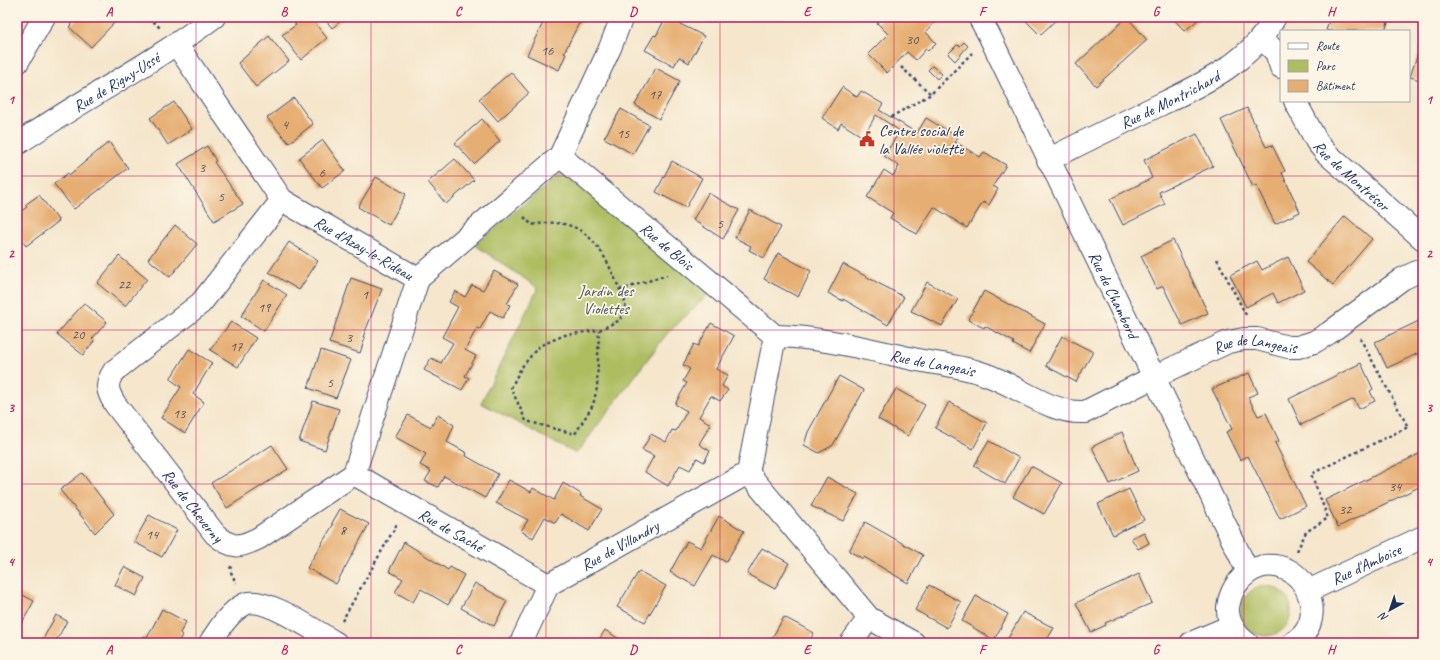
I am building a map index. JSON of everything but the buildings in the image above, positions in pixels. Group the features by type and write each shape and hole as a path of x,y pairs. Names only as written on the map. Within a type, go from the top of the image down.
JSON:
{"street":[{"path":"17,63 44,17"},
{"name":"Rue de Rigny-Ussé","path":"17,144 69,109 177,45 214,17"},
{"name":"Rue d'Azay-le-Rideau","path":"177,45 282,200 418,279 560,156 610,48 622,17"},
{"name":"Rue de Montrichard","path":"1048,160 1206,81 1232,65 1261,38 1275,17"},
{"name":"Rue de Chambord","path":"984,26 1248,572"},
{"path":"1261,38 1276,52 1280,63"},
{"name":"Rue de Montrésor","path":"1296,102 1317,142 1325,152 1423,239"},
{"name":"Rue de Blois","path":"560,156 775,336"},
{"name":"Rue de Cheverny","path":"282,200 201,303 114,370 108,380 108,392 115,404 215,534 225,543 234,546 247,544 259,538 354,474"},
{"name":"Rue de Langeais","path":"775,336 807,336 983,374 1013,386 1060,410 1073,413 1085,412 1228,342 1244,338 1257,339 1288,347 1298,347 1319,339 1402,279 1423,269"},
{"path":"354,474 418,279"},
{"path":"775,336 748,473 869,618 914,643"},
{"name":"Rue de Villandry","path":"548,585 748,473"},
{"name":"Rue de Saché","path":"354,474 548,585"},
{"name":"Rue d'Amboise","path":"1308,591 1423,537"},
{"path":"1247,643 1242,640 1231,626 1228,611 1230,595 1237,583 1248,572 1259,568 1276,567 1287,570 1296,576 1308,591 1312,606 1311,620 1303,635 1293,643"},
{"path":"521,643 548,585"},
{"path":"210,643 234,611 246,604 256,602 270,605 334,642"},
{"path":"850,643 869,618"},
{"path":"1191,643 1231,626"}],"path":[{"path":"891,117 931,94 984,26"},
{"path":"901,67 931,94"},
{"path":"532,225 547,222 569,225 592,238 607,260 626,304 620,320 599,330 565,335 539,346 521,368 511,388 526,421 575,434 593,405 597,388 599,330"},
{"path":"1217,259 1246,314"},
{"path":"620,290 693,267"},
{"path":"1287,570 1306,532 1328,518 1311,474 1408,427 1349,318"},
{"path":"334,642 408,505"},
{"path":"234,546 230,570 246,604"}],"green space":[{"name":"Jardin des Violettes","path":"564,171 709,294 666,335 576,454 481,403 538,288 475,245"},
{"path":"1266,586 1280,590 1287,597 1291,611 1287,625 1280,632 1266,636 1252,632 1245,625 1241,611 1245,597 1252,590"}],"place":[{"name":"Centre social de la Vallée violette","path":"867,139"}]}
